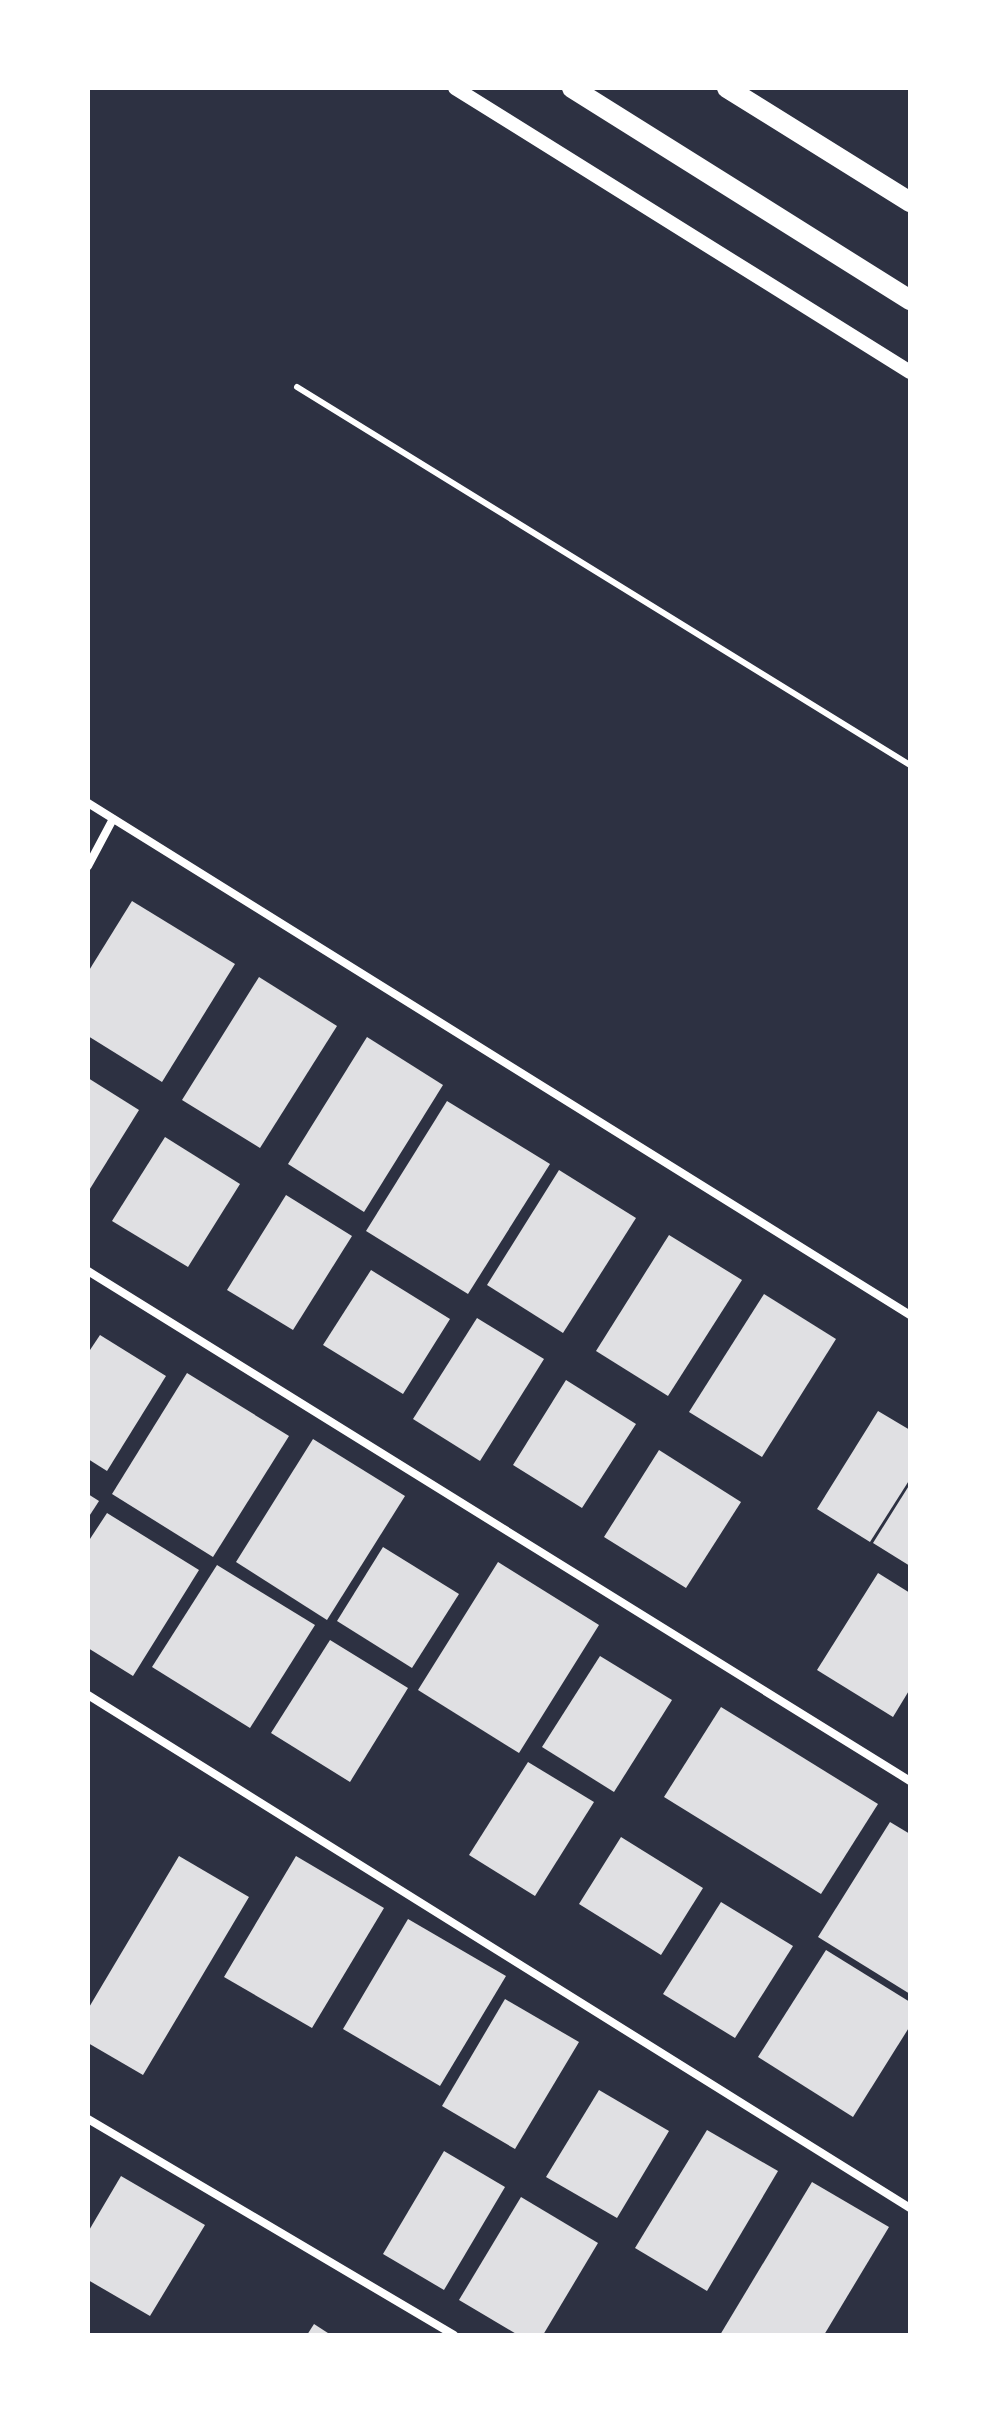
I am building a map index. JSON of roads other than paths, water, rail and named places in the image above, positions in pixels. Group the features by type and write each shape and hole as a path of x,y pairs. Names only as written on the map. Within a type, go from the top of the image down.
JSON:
{"main road":[{"path":"572,88 910,300"},
{"path":"727,88 910,202"}],"street":[{"path":"455,88 910,372"},
{"path":"88,803 910,1315"},
{"path":"88,866 113,819"},
{"path":"88,1271 910,1781"},
{"path":"88,1695 910,2208"},
{"path":"88,2119 454,2335"}],"lane":[{"path":"297,387 910,765"}]}
